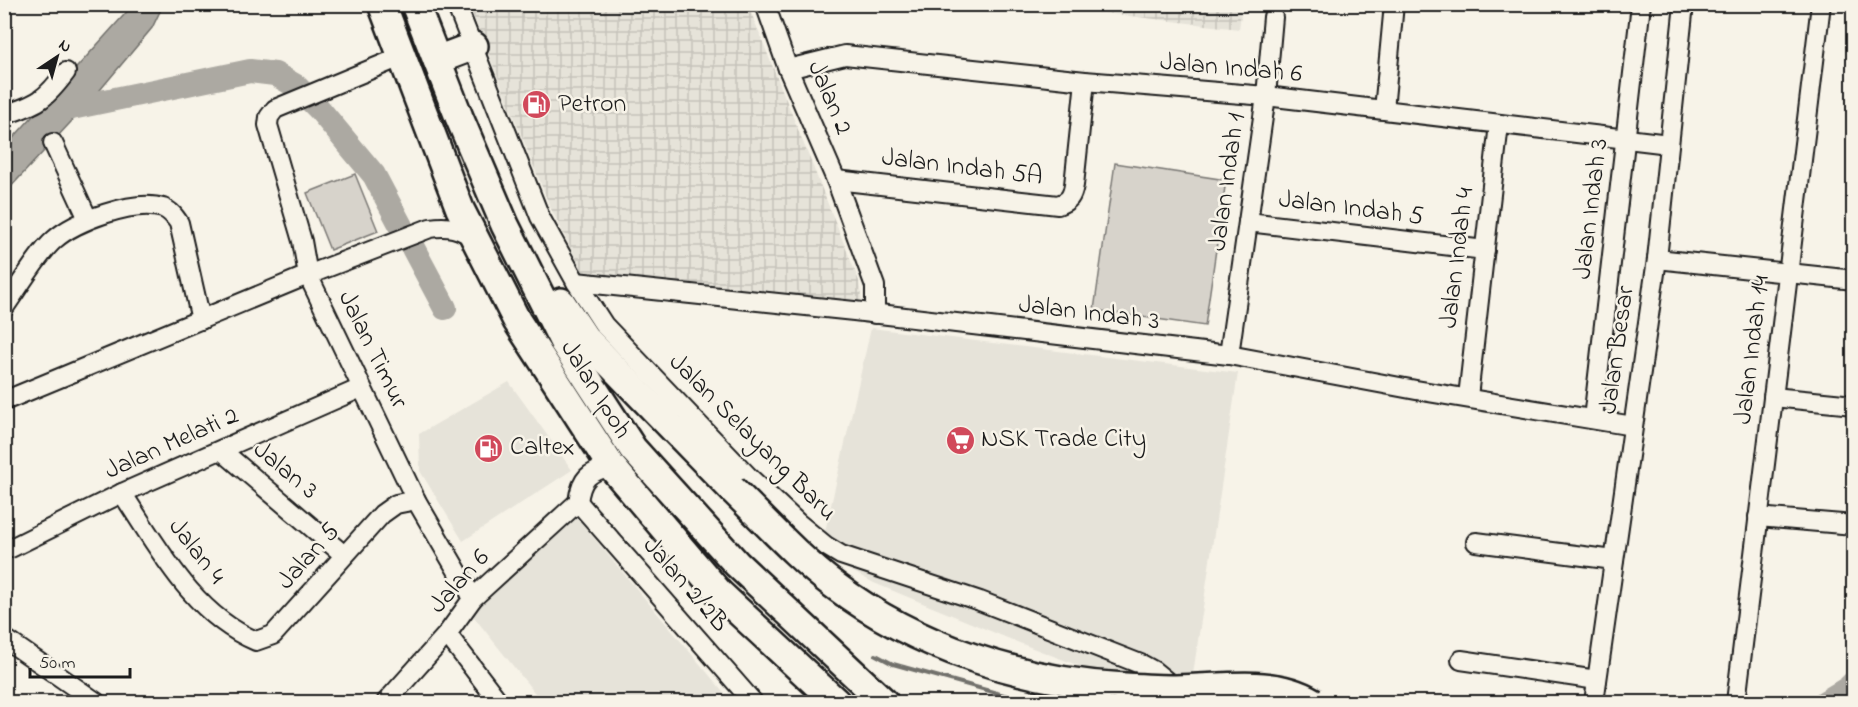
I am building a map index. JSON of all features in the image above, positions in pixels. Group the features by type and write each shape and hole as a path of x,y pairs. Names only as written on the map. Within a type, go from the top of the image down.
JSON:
{"highway":[{"name":"Jalan Ipoh","path":"382,4 452,188 475,239 517,321 611,466 720,594 836,702"},
{"name":"Jalan Ipoh","path":"415,4 459,117 505,225 564,343 633,449 737,564 884,702"},
{"path":"437,60 474,46"},
{"path":"459,117 572,321 598,353 732,489 833,584 886,620 943,646 1013,669 1073,683 1176,689 1260,687 1292,693 1313,702"}],"street":[{"path":"456,4 474,46"},
{"name":"Jalan 2","path":"765,4 788,69 836,180 875,286 875,314"},
{"path":"1384,110 1394,4"},
{"name":"Jalan Indah 3","path":"1593,419 1641,4"},
{"name":"Jalan Besar","path":"1593,702 1657,259 1684,4"},
{"name":"Jalan Indah 14","path":"1736,702 1821,4"},
{"name":"Jalan Indah 1","path":"1229,355 1266,96 1273,17"},
{"name":"Jalan Selayang Baru","path":"474,46 540,217 576,282 604,325 748,476 798,523 833,552 980,601 1143,665 1154,671 1192,702"},
{"name":"Jalan Indah 6","path":"788,69 845,55 1085,81 1266,96 1669,144"},
{"name":"Jalan Timur","path":"403,56 275,109 269,117 268,125 302,241 308,275 416,500 473,598"},
{"path":"4,115 42,100 66,72"},
{"name":"Jalan Indah 5A","path":"836,180 1058,205 1068,202 1074,185 1085,81"},
{"name":"Jalan Indah 4","path":"1468,397 1499,124"},
{"path":"53,143 88,219"},
{"path":"430,228 451,200 452,188"},
{"path":"4,308 54,239 88,219 112,211 162,207 172,213 179,223 201,320"},
{"name":"Jalan Indah 5","path":"1248,222 1485,250"},
{"path":"4,401 308,275 430,228 452,226 475,239"},
{"path":"1657,259 1854,280"},
{"name":"Jalan Indah 3","path":"576,282 1229,355 1633,426"},
{"name":"Jalan Melati 2","path":"4,548 11,548 122,493 361,388"},
{"path":"1773,397 1854,405"},
{"name":"Jalan 3","path":"221,450 344,555"},
{"path":"578,502 584,481 594,471 611,466"},
{"name":"Jalan 4","path":"122,493 179,579 211,611 239,634"},
{"name":"Jalan 5","path":"239,634 256,640 273,635 382,514 396,504 416,500"},
{"name":"Jalan 6","path":"386,702 447,634 473,598 578,502"},
{"name":"Jalan 2/2B","path":"578,502 753,702"},
{"path":"1758,517 1854,525"},
{"path":"1476,542 1614,560"},
{"path":"447,634 499,702"},
{"path":"4,638 96,702"},
{"path":"1461,660 1597,680"}],"shaded area":[{"path":"1242,4 1239,29 1037,5"},
{"path":"133,5 163,5 152,28 95,96 5,193 5,147"},
{"path":"469,5 748,5 859,281 862,304 585,276 550,207"},
{"path":"1115,163 1226,180 1205,326 1094,310"},
{"path":"355,174 378,231 330,250 307,193"},
{"path":"871,328 1238,373 1193,674 1235,702 1173,702 1017,642 874,583 820,554"},
{"path":"509,382 572,470 463,541 420,471 419,434"},
{"path":"566,505 732,702 542,702 470,612"}],"waterway":[{"path":"62,110 250,71 275,74 296,86 319,109 374,175 401,226"},
{"path":"413,248 445,308"},
{"path":"876,655 893,664 1029,702"},
{"path":"1825,702 1854,682"}],"place":[{"name":"Petron","path":"537,105"},
{"name":"NSK Trade City","path":"960,440"},
{"name":"Caltex","path":"489,448"}]}
